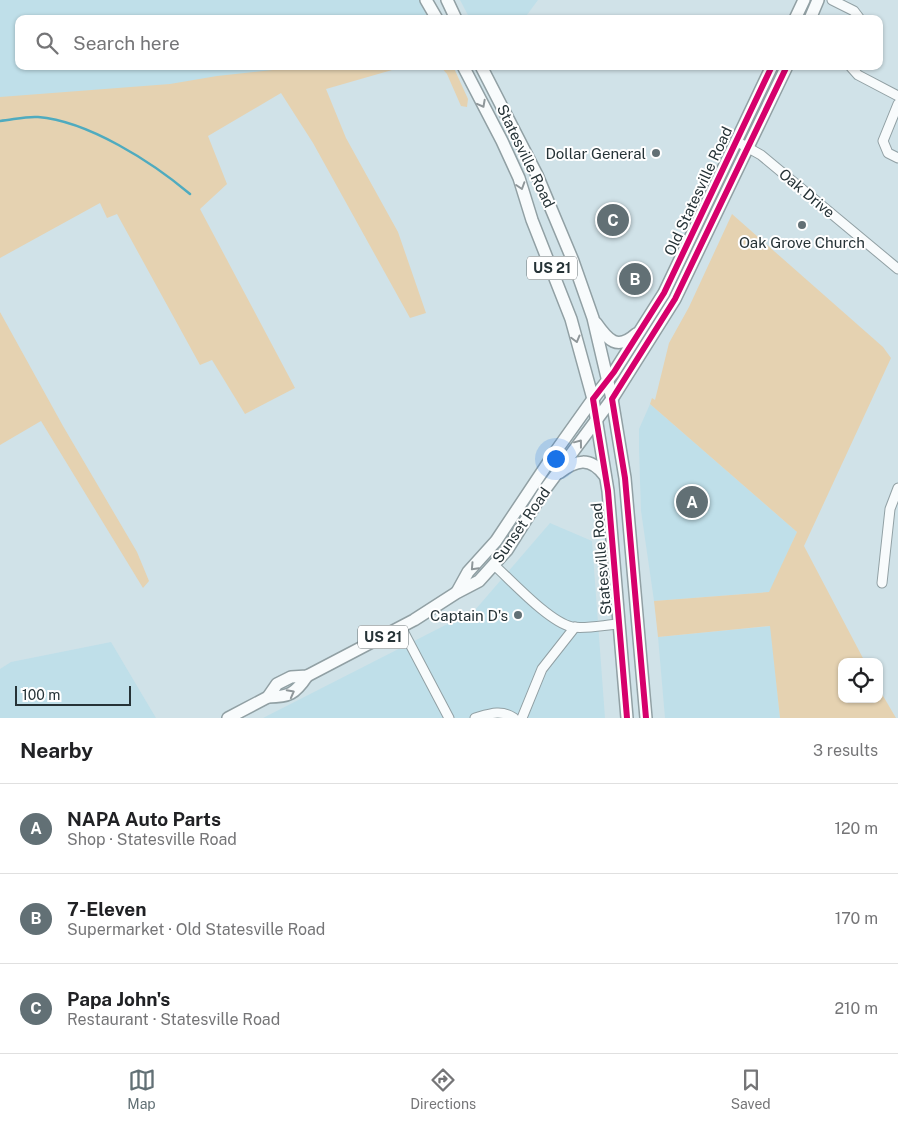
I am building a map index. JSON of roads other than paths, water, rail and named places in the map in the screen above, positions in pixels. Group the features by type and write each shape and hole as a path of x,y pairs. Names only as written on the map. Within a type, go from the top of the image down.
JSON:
{"main road":[{"path":"426,0 435,15"},
{"path":"447,0 454,15"},
{"path":"797,15 804,0"},
{"path":"812,15 818,0"},
{"name":"Statesville Road","path":"465,70 502,141 518,178 532,220 571,318 597,418 605,477 628,718"},
{"name":"Statesville Road","path":"483,70 517,135 553,211 593,318 612,399 625,478 646,718"},
{"name":"Old Statesville Road","path":"592,399 608,382 664,293 770,70"},
{"name":"Old Statesville Road","path":"612,399 675,299 785,70"},
{"path":"502,141 517,135"},
{"path":"593,318 610,340 616,342 630,340 641,329"},
{"name":"Sunset Road","path":"456,593 468,572 491,547 509,522 592,399"},
{"name":"Sunset Road","path":"234,717 268,697 284,697 291,694 298,690 307,676 400,628 427,613 456,593 480,581 521,530 554,478 612,399"},
{"path":"554,478 567,467 583,462 596,466 605,477"}],"street":[{"path":"832,0 854,11 857,15"},
{"path":"854,70 858,75 898,96"},
{"path":"898,104 883,141 888,153 898,158"},
{"name":"Oak Drive","path":"736,141 761,155 898,269"},
{"path":"882,583 889,518 898,488"},
{"path":"494,565 548,613 565,625 575,627 619,624"},
{"path":"522,718 542,669 575,627"},
{"path":"400,628 449,718"},
{"path":"475,718 502,712 514,718"}],"waterway":[{"path":"0,121 38,117 78,126 138,157 190,194"}],"place":[{"name":"Dollar General","path":"656,153"},
{"name":"Papa John's","path":"613,220"},
{"name":"Oak Grove Church","path":"802,225"},
{"name":"7-Eleven","path":"635,279"},
{"name":"NAPA Auto Parts","path":"692,502"},
{"name":"Captain D's","path":"518,615"}]}
